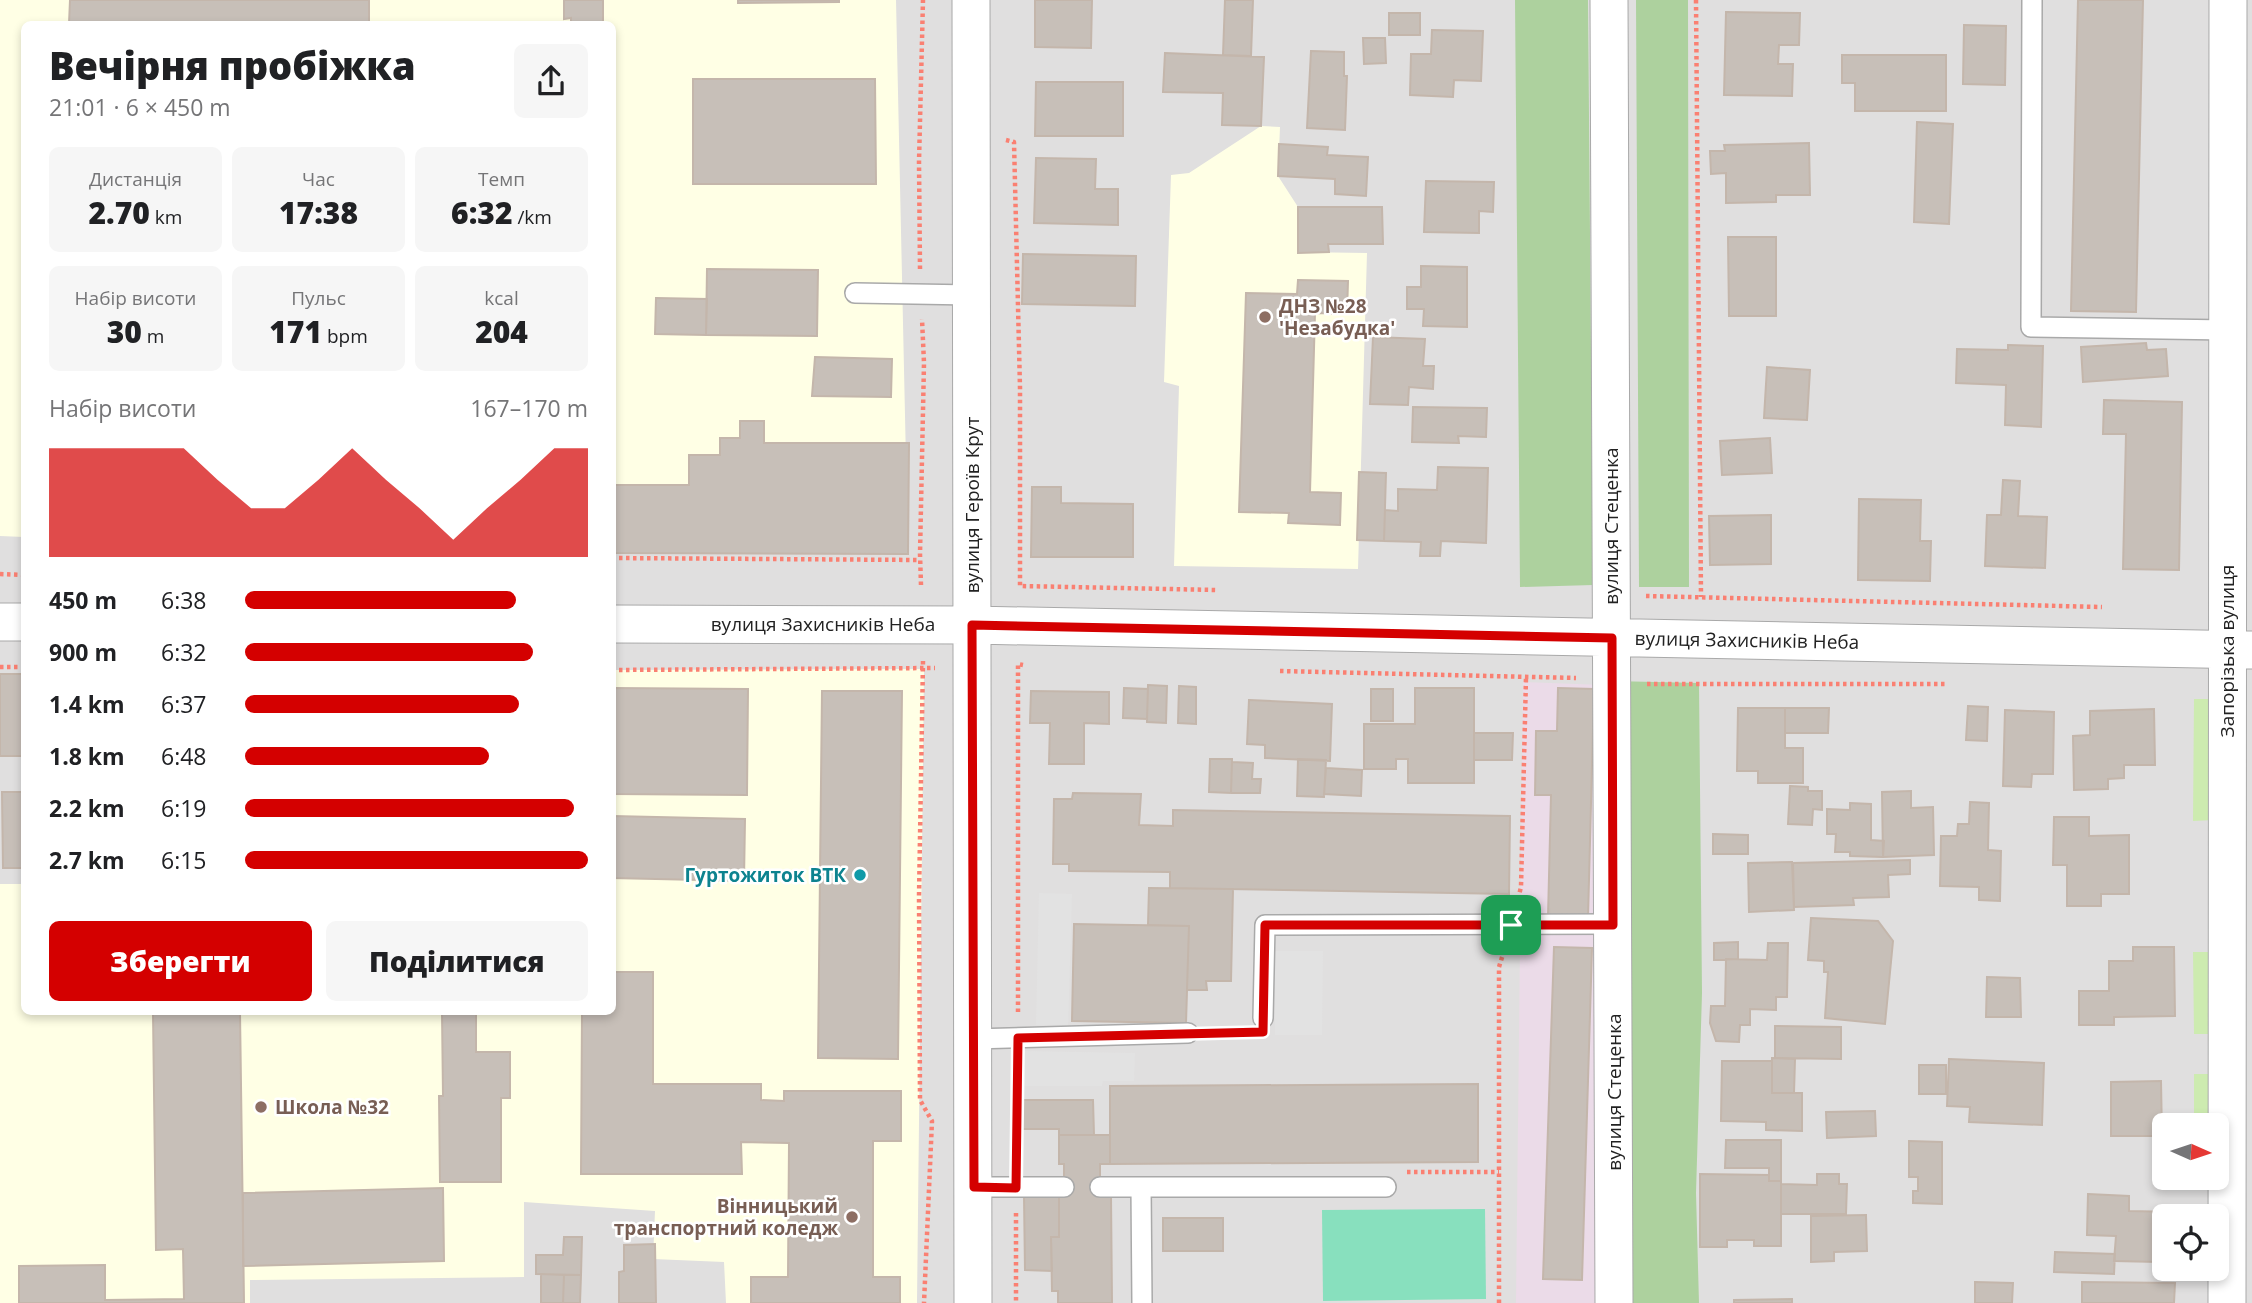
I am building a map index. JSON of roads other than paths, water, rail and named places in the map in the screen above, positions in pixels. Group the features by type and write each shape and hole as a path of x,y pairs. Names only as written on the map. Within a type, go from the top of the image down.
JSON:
{"street":[{"name":"вулиця Героїв Крут","path":"971,0 973,1303"},
{"name":"вулиця Стеценка","path":"1609,0 1614,1303"},
{"name":"Запорізька вулиця","path":"2227,1303 2240,1242 2240,650 2228,330 2240,291 2240,137 2228,0"},
{"path":"0,622 21,622"},
{"name":"вулиця Захисників Неба","path":"616,624 972,625 2240,650"}],"lane":[{"path":"2032,0 2031,327 2228,330"},
{"path":"855,293 972,295"},
{"path":"1263,1018 1265,925 1613,925"},
{"path":"973,1039 1188,1033"},
{"path":"974,1187 1064,1187"},
{"path":"1100,1187 1386,1187"},
{"path":"1141,1187 1142,1303"}],"place":[{"name":"ДНЗ №28 'Незабудка'","path":"1265,317"},
{"name":"Гуртожиток ВТК","path":"860,875"},
{"name":"Школа №32","path":"261,1107"},
{"name":"Вінницький транспортний коледж","path":"852,1217"}]}
